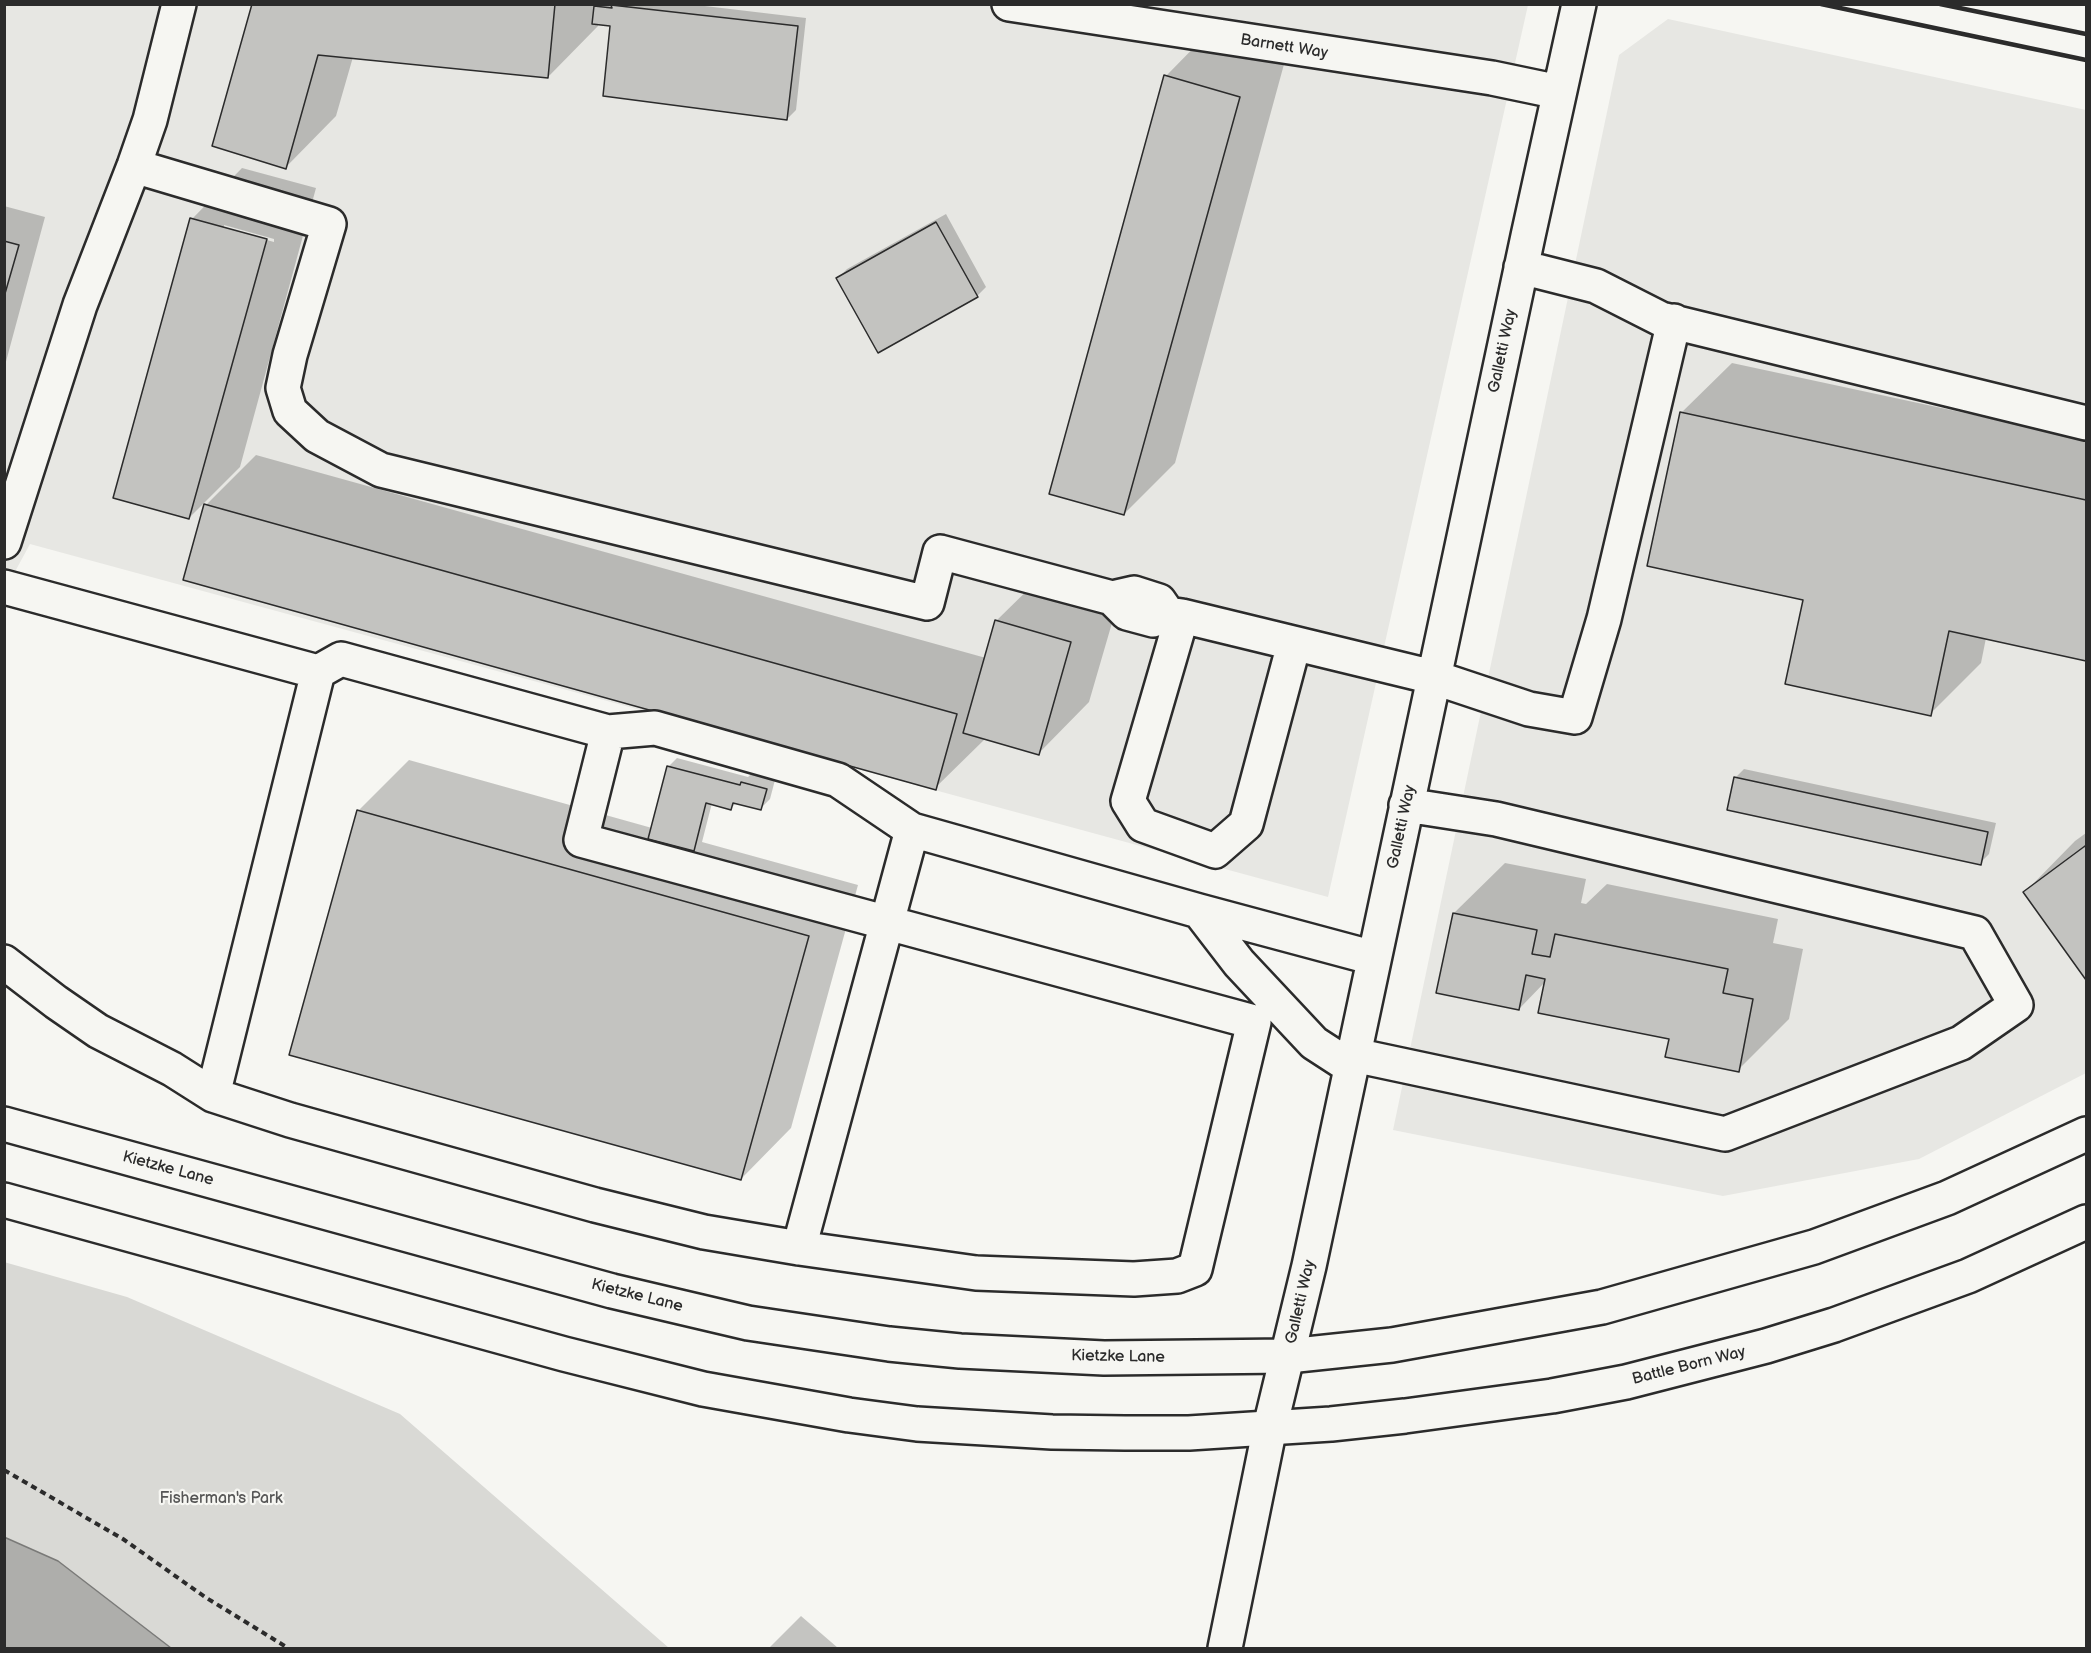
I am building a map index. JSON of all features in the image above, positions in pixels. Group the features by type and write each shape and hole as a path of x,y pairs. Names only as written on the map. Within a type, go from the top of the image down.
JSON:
{"main road":[{"path":"4,542 81,305 135,166 150,120 179,4"},
{"name":"Barnett Way","path":"1009,4 1492,78 1559,92"},
{"name":"Galletti Way","path":"1225,1648 1270,1427 1309,1266 1433,677 1579,4"},
{"path":"135,166 329,224 290,355 283,388 290,411 317,436 381,470 927,603 940,552 1112,598 1134,593 1160,601 1175,615 1433,677 1529,709 1575,717 1604,619 1674,321"},
{"path":"1521,267 1596,286 1661,319 2086,423"},
{"path":"4,587 318,672 341,659 608,732 655,728 838,780 912,830 1374,958"},
{"path":"1175,615 1128,801 1143,825 1215,851 1246,824 1294,644"},
{"path":"213,1095 318,672"},
{"path":"4,962 98,1031 172,1069 213,1095 290,1120 595,1205 704,1232 976,1273 1134,1279 1177,1276 1195,1269 1254,1022 581,840 608,732"},
{"path":"1199,911 1239,963 1314,1043 1353,1061 1725,1134 1961,1043 2016,1005 1975,933 1496,819 1406,805"},
{"path":"799,1248 912,830"},
{"name":"Kietzke Lane","path":"4,1124 612,1291 748,1323 889,1344 960,1351 1104,1358 1288,1356"},
{"path":"1288,1356 1392,1345 1602,1307 1648,1295 1814,1247 1947,1198 2086,1134"},
{"path":"4,1200 564,1354 715,1391 849,1415 917,1424 1052,1432 1136,1433 1189,1433 1270,1427"},
{"name":"Battle Born Way","path":"1270,1427 1331,1424 1479,1407 1626,1382 1697,1365 1823,1329 1902,1301 1968,1276 2086,1222"}],"path":[{"path":"4,1470 123,1539 205,1597 288,1648"}],"shaded area":[{"path":"5,5 1528,5 1328,897 30,544 5,590"},
{"path":"1668,19 2086,110 2086,1073 1919,1159 1723,1196 1393,1130 1619,55"},
{"path":"4,1537 58,1561 171,1648 5,1648"}],"green space":[{"name":"Fisherman's Park","path":"4,1262 127,1297 400,1414 669,1648 171,1648 58,1561 5,1537"}],"building":[{"path":"252,4 555,4 548,78 318,55 286,169 212,146"},
{"path":"611,5 798,26 787,120 603,96 610,26 592,24 594,6 612,8"},
{"path":"1164,75 1240,97 1124,515 1049,494"},
{"path":"190,218 267,239 189,519 113,498"},
{"path":"936,222 978,297 878,353 836,278"},
{"path":"4,241 19,245 4,297"},
{"path":"1680,412 2086,500 2086,661 1949,631 1931,716 1785,684 1803,600 1647,566"},
{"path":"204,504 957,714 936,790 183,580"},
{"path":"995,620 1071,642 1039,755 963,733"},
{"path":"667,766 740,785 741,782 767,789 761,810 733,803 731,810 706,803 694,851 648,839"},
{"path":"1734,777 1988,832 1981,865 1727,810"},
{"path":"357,810 809,936 741,1180 289,1055"},
{"path":"2085,846 2086,848 2086,980 2023,892"},
{"path":"1453,913 1537,930 1532,954 1550,957 1555,934 1728,969 1723,993 1753,999 1739,1072 1665,1057 1669,1039 1538,1013 1545,979 1526,975 1519,1010 1436,993"}],"railway":[{"path":"1821,4 2086,60"},
{"path":"1940,4 2086,34"}]}
